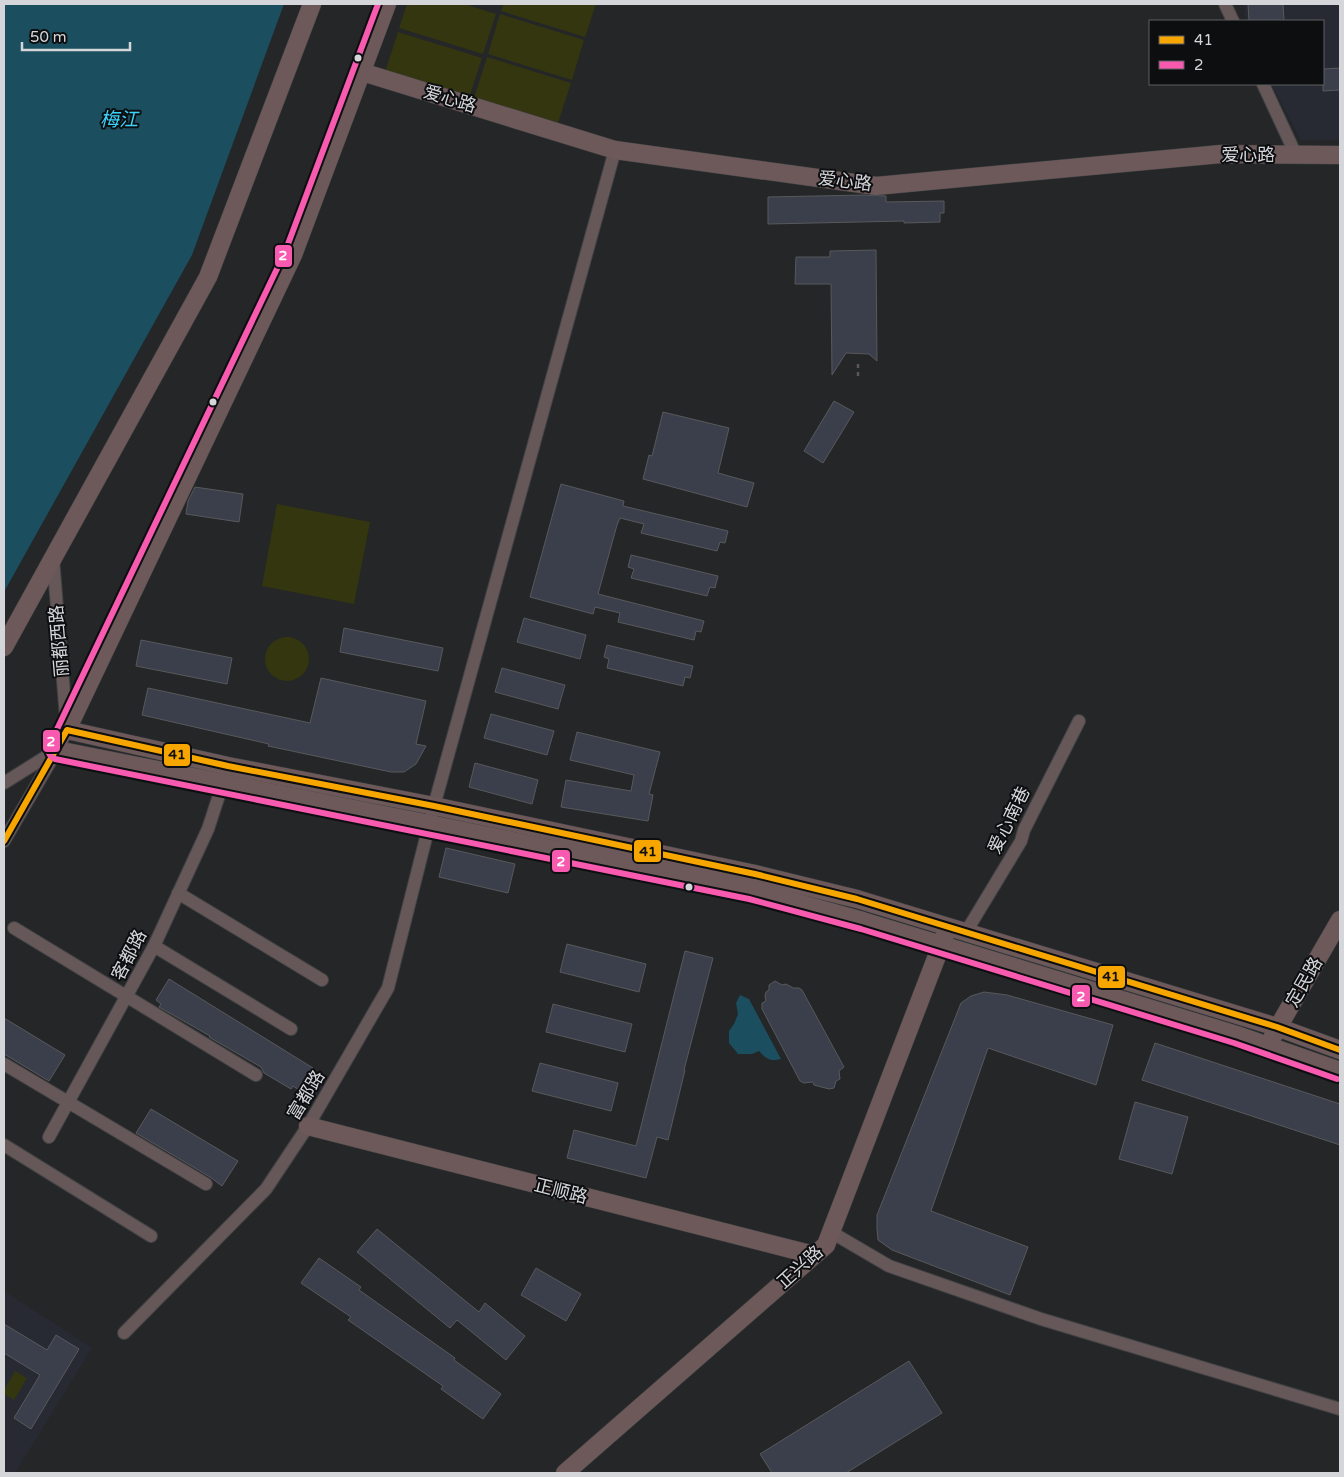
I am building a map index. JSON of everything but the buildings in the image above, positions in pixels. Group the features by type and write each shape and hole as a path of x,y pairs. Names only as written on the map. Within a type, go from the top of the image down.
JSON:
{"street":[{"path":"4,648 208,277 312,4"},
{"path":"4,841 57,750 293,255 387,4"},
{"path":"1225,4 1233,20"},
{"name":"爱心路","path":"362,72 615,150 876,186 1221,154 1340,155"},
{"path":"1263,85 1296,155"},
{"name":"富都路","path":"124,1333 266,1189 308,1126 388,988 434,806 615,150"},
{"name":"丽都西路","path":"53,557 66,730"},
{"name":"爱心南巷","path":"966,932 1021,841 1024,830 1079,721"},
{"path":"66,730 228,766 434,806 755,874 858,899 1277,1027 1340,1050"},
{"path":"4,783 57,750 751,890 942,944 1269,1045 1340,1071"},
{"name":"客都路","path":"49,1137 154,946 208,829 223,783"},
{"path":"178,893 322,980"},
{"name":"定民路","path":"1269,1045 1277,1027 1340,920"},
{"path":"14,928 256,1075"},
{"name":"正兴路","path":"565,1473 826,1245 948,928"},
{"path":"154,946 291,1030"},
{"path":"4,1064 206,1184"},
{"name":"正顺路","path":"308,1126 814,1256"},
{"path":"4,1145 151,1236"},
{"path":"831,1232 889,1266 1041,1319 1340,1409"}],"path":[{"path":"858,364 858,378"}],"shaded area":[{"path":"1244,4 1340,4 1340,140 1301,140 1272,85 1324,85 1324,20 1245,20"},
{"path":"4,1291 92,1348 15,1473 4,1473"}],"green space":[{"path":"407,4 464,4 496,14 483,54 399,28"},
{"path":"504,4 596,4 585,37 501,11"},
{"path":"500,14 584,40 572,80 488,54"},
{"path":"398,32 482,58 469,98 385,72"},
{"path":"487,57 571,83 558,123 474,98"},
{"path":"277,504 370,522 354,604 262,586"},
{"path":"287,637 299,641 305,647 309,659 305,671 299,677 287,681 275,677 269,671 265,659 269,647 275,641"},
{"path":"15,1371 27,1378 14,1400 4,1394 4,1390"}],"water":[{"name":"梅江","path":"4,4 284,4 192,255 4,592"},
{"path":"740,995 749,999 781,1059 768,1059 759,1051 752,1054 738,1054 729,1043 729,1031 738,1014 736,1003"}],"transit line":[{"name":"2","path":"378,4 285,252 49,746 50,756 55,759 749,899 861,929 1234,1043 1337,1079"},
{"name":"41","path":"4,841 67,730 228,766 434,806 755,874 857,899 1277,1027 1340,1050"}]}
